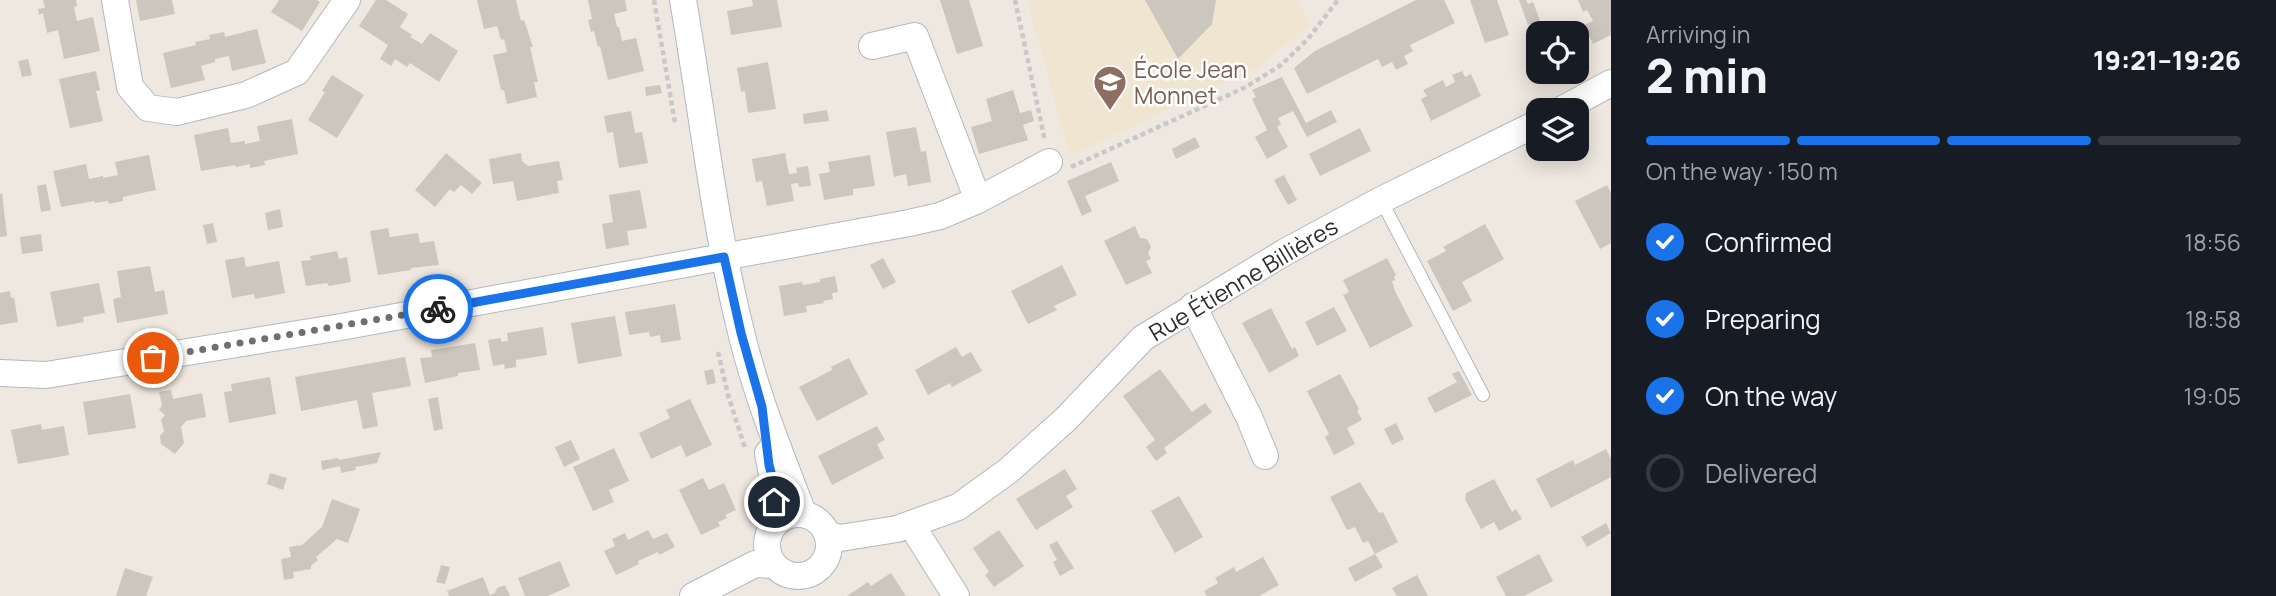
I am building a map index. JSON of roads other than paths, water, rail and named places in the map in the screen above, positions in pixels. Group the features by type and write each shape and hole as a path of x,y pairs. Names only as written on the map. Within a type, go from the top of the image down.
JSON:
{"street":[{"path":"115,0 130,87 148,108 177,112 246,95 297,72 347,0"},
{"path":"683,0 724,257 741,333 762,407 803,513"},
{"path":"872,46 915,36 978,200"},
{"path":"1583,98 1611,83"},
{"name":"Rue Étienne Billières","path":"829,535 840,538 859,536 911,524 958,507 1008,471 1066,419 1143,338 1285,252 1381,200 1526,128"},
{"path":"0,373 46,375 341,327 909,223 940,216 1051,169"},
{"path":"1193,306 1249,417 1265,456"},
{"path":"762,407 773,480 775,523"},
{"path":"692,596 755,564 774,565 790,575 799,576 809,585 824,563 830,545 829,535 819,520 803,513 788,515 775,523 768,536 767,551 774,565"},
{"path":"911,524 956,596"}],"lane":[{"path":"1381,200 1483,395"}],"place":[{"name":"École Jean Monnet","path":"1110,112"}]}
